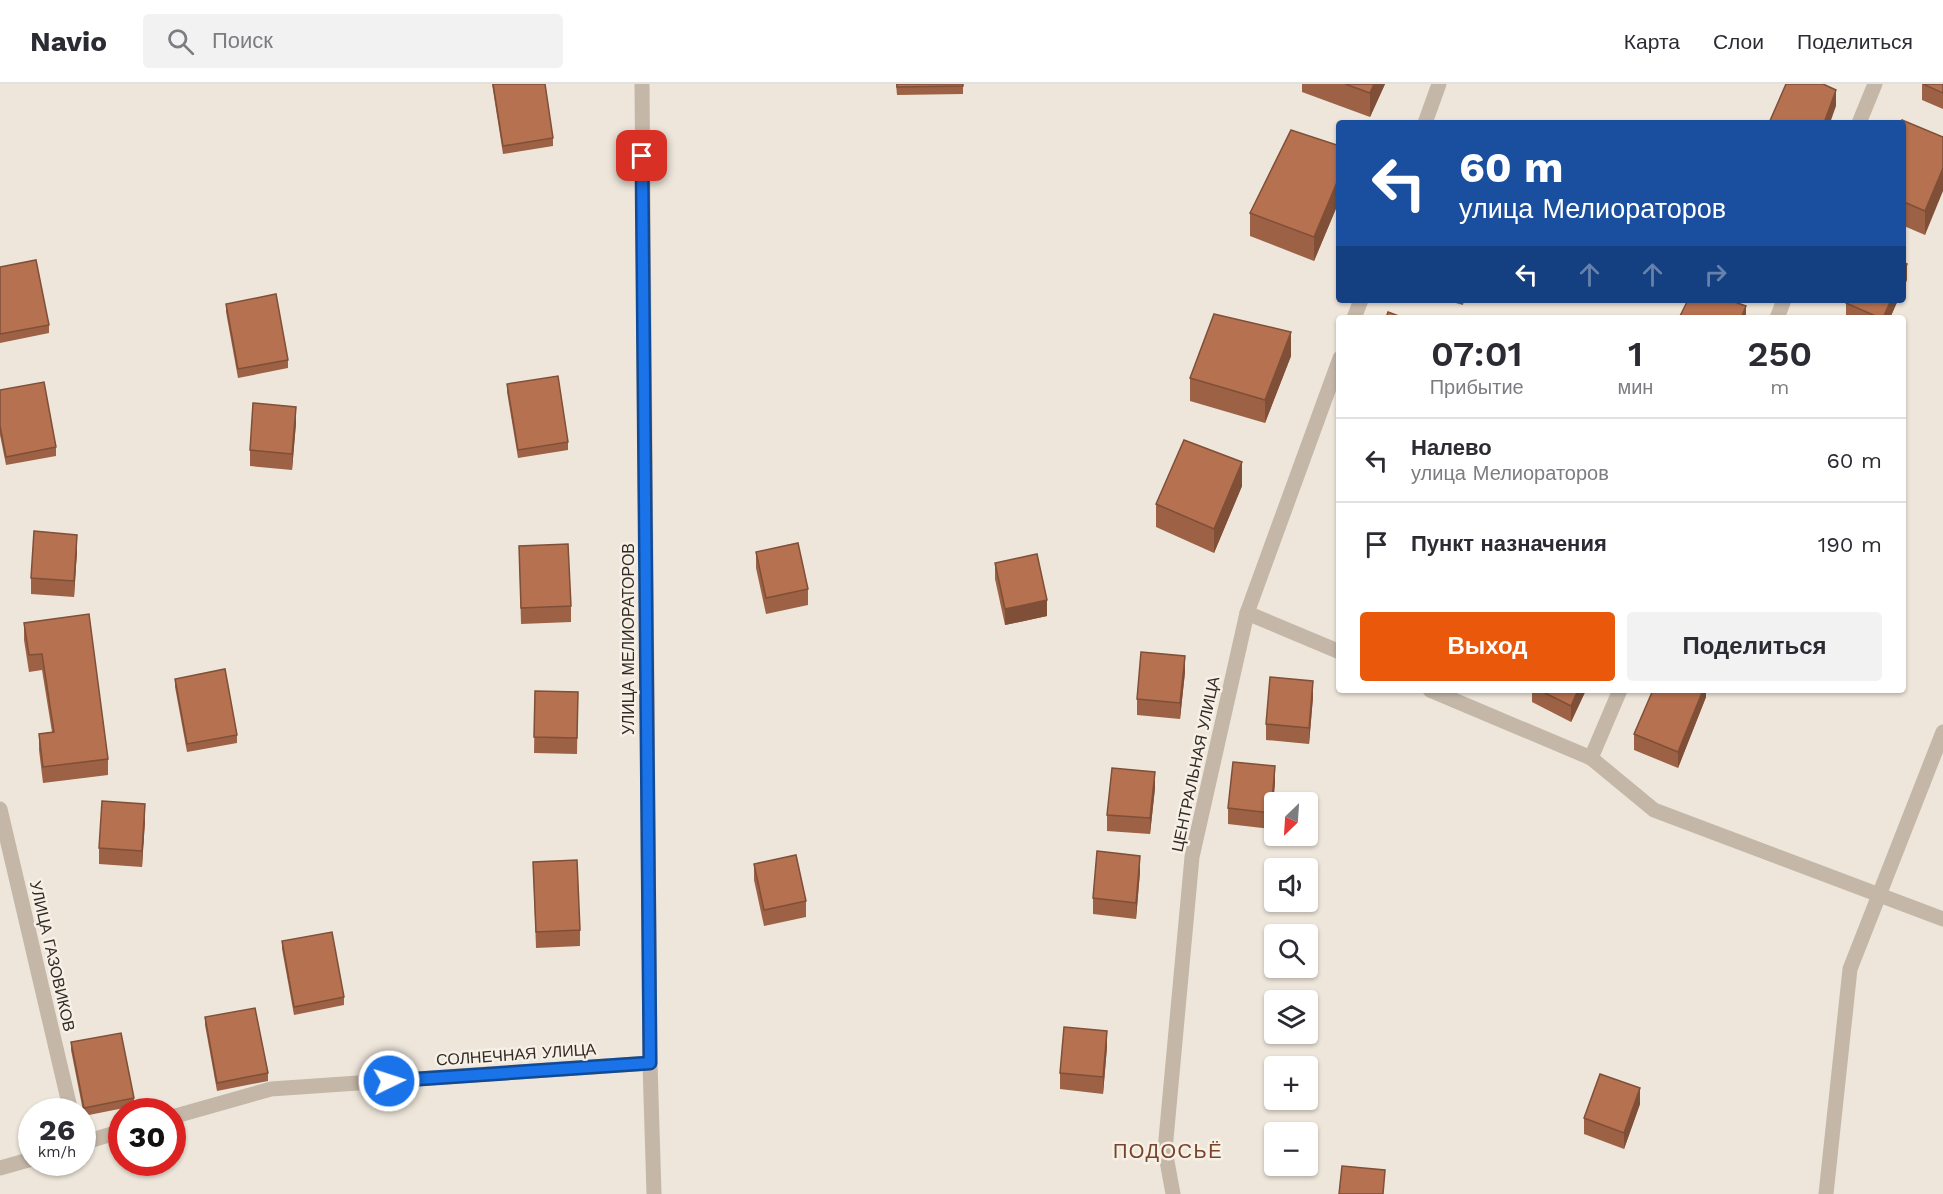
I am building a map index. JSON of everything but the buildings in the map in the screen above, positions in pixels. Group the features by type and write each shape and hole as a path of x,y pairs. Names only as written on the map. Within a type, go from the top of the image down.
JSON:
{"street":[{"name":"УЛИЦА МЕЛИОРАТОРОВ","path":"642,84 650,1063 654,1194"},
{"path":"1426,120 1439,84"},
{"path":"1860,120 1875,84"},
{"name":"ЦЕНТРАЛЬНАЯ УЛИЦА","path":"1173,1194 1165,1150 1192,857 1247,613 1336,369"},
{"path":"1247,613 1336,650"},
{"path":"1437,693 1591,758 1654,810 1943,919"},
{"path":"1591,758 1619,693"},
{"path":"1826,1194 1850,969 1943,732"},
{"name":"УЛИЦА ГАЗОВИКОВ","path":"0,809 68,1098"},
{"name":"СОЛНЕЧНАЯ УЛИЦА","path":"186,1113 271,1089 650,1063"},
{"path":"0,1168 18,1163"}],"district":[{"name":"ПОДОСЬЁ","path":"1168,1151"}],"route":[{"path":"389,1081 650,1063 642,156"}]}
